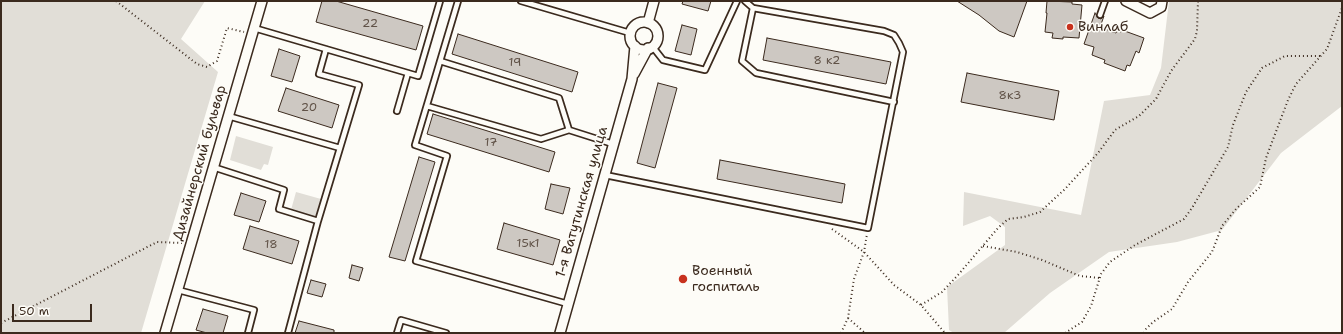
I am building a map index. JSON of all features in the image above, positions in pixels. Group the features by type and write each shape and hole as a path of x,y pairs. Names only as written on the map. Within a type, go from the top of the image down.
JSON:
{"street":[{"name":"Дизайнерский бульвар","path":"165,333 262,1"},
{"path":"648,23 654,1"},
{"path":"1126,1 1150,13 1161,7 1162,1"},
{"path":"639,23 648,23 655,29 657,38 650,47 644,49 635,46 630,38 630,34 635,25 639,23"},
{"name":"1-я Ватутинская улица","path":"560,333 632,79 635,46"},
{"name":"1-я Ватутинская улица","path":"632,79 650,47"}],"lane":[{"path":"253,31 326,49 418,76 440,1"},
{"path":"458,1 415,146 447,156 416,261 568,304"},
{"path":"521,1 630,34"},
{"path":"650,47 664,60 705,70 737,1"},
{"path":"604,175 868,228 903,52 900,43 894,35 884,31 753,8 745,1"},
{"path":"1100,15 1105,1"},
{"path":"753,8 742,62 756,73 894,102"},
{"path":"288,333 318,221 359,85 319,74 326,49"},
{"path":"440,61 559,98 569,130"},
{"path":"397,111 408,73"},
{"path":"427,106 541,138 569,130 613,144"},
{"path":"228,116 340,148"},
{"path":"213,168 284,190 279,209 318,221"},
{"path":"178,290 254,310 248,333"},
{"path":"397,333 401,320 446,333"}],"path":[{"path":"116,1 197,64 207,67 217,61 227,28 253,31"},
{"path":"921,306 942,292 998,228 1008,219 1040,212 1098,153 1115,130 1139,116 1156,99 1171,71 1195,39 1197,31 1198,1"},
{"path":"1144,333 1153,322 1172,309 1188,282 1212,252 1222,226 1236,208 1260,187 1266,158 1277,126 1293,89 1327,49 1342,8"},
{"path":"1338,20 1342,18"},
{"path":"1064,333 1082,322 1091,306 1101,274 1110,262 1134,245 1184,219 1228,146 1233,125 1246,92 1262,68 1285,56 1322,56"},
{"path":"818,218 864,252 894,285 921,306 945,333"},
{"path":"841,333 848,318 854,279 864,252 868,228"},
{"path":"1,323 157,242 191,244"},
{"path":"983,246 1017,252 1042,260 1080,276 1100,278"},
{"path":"848,318 865,333"}],"shaded area":[{"path":"1,1 205,1 181,39 218,72 141,333 1,333"},
{"path":"1169,1 1342,1 1342,106 1281,153 1222,230 1177,242 1109,252 1050,293 1004,333 954,333 949,330 947,287 1005,245 1005,227 990,216 963,226 964,192 1081,215 1104,101 1150,95 1161,68"},
{"path":"236,136 273,147 268,165 264,164 261,170 230,160"},
{"path":"296,192 321,199 315,218 291,210"}],"building":[{"path":"322,1 336,1 423,26 416,50 316,22"},
{"path":"683,1 711,1 708,11 682,4"},
{"path":"957,1 1027,1 1014,37 999,31 979,15"},
{"path":"1047,1 1072,2 1072,4 1082,5 1079,38 1052,38 1053,33 1045,32"},
{"path":"1095,13 1098,18 1101,19 1104,16 1100,27 1116,33 1117,30 1121,32 1122,30 1144,38 1139,53 1136,51 1130,66 1127,65 1125,71 1104,63 1105,60 1092,55 1094,47 1084,44"},
{"path":"682,25 697,29 691,55 675,51"},
{"path":"458,34 578,72 572,92 452,54"},
{"path":"767,38 891,62 886,84 763,60"},
{"path":"279,49 300,56 292,82 271,76"},
{"path":"967,73 1059,91 1054,120 961,102"},
{"path":"658,83 677,88 655,168 637,163"},
{"path":"286,88 339,105 332,128 278,111"},
{"path":"433,114 555,152 549,172 427,134"},
{"path":"419,157 435,162 405,261 389,257"},
{"path":"720,160 845,184 842,203 717,179"},
{"path":"551,184 570,188 563,214 545,209"},
{"path":"241,193 266,201 259,222 234,215"},
{"path":"504,223 560,240 553,265 497,249"},
{"path":"250,226 299,241 292,264 243,249"},
{"path":"352,265 363,268 359,281 349,278"},
{"path":"311,280 326,284 322,297 307,293"},
{"path":"203,309 228,316 223,333 207,333 196,330"},
{"path":"299,321 334,330 334,333 295,333"}],"place":[{"name":"Винлаб","path":"1070,27"},
{"name":"Военный госпиталь","path":"683,279"}]}
